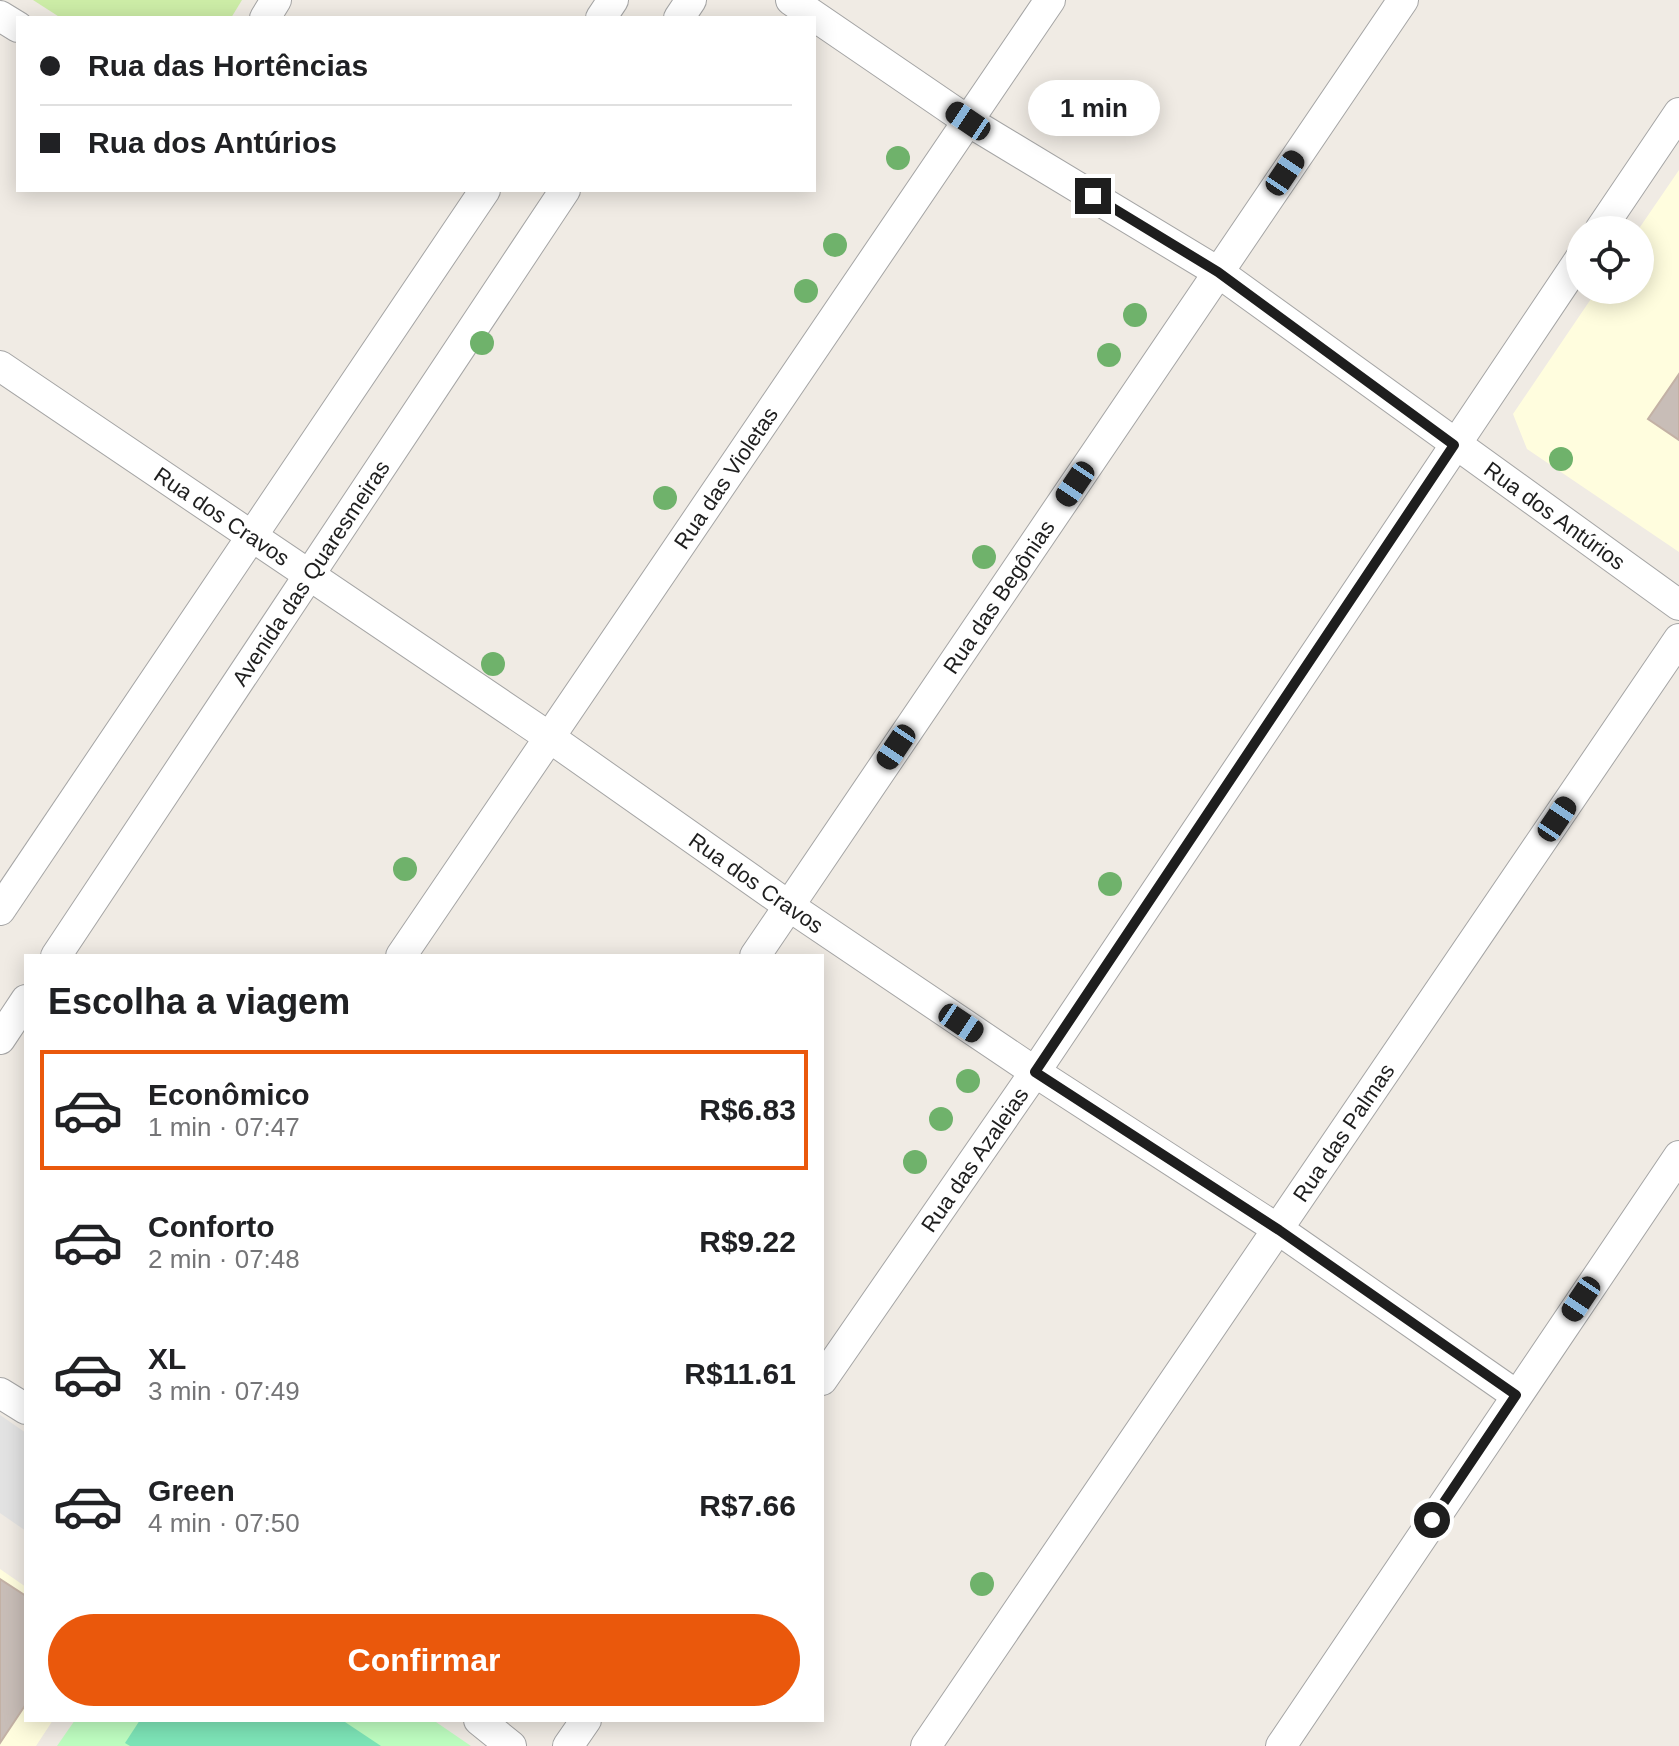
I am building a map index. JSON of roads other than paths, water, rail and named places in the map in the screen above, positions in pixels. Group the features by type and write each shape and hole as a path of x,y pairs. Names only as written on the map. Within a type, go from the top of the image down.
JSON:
{"street":[{"name":"Rua dos Antúrios","path":"791,0 814,16"},
{"name":"Rua das Violetas","path":"402,954 1050,0"},
{"name":"Rua das Begônias","path":"756,954 1403,0"},
{"name":"Rua dos Antúrios","path":"816,17 968,121 1218,272 1679,605"},
{"path":"1609,216 1679,113"},
{"path":"0,910 484,192"},
{"name":"Avenida das Quaresmeiras","path":"57,954 564,192"},
{"name":"Rua das Azaleias","path":"824,1377 1035,1072 1566,280"},
{"name":"Rua dos Cravos","path":"0,366 549,737 789,906 1035,1072 1279,1230 1516,1395"},
{"name":"Rua das Palmas","path":"926,1746 1679,639"},
{"path":"0,1039 24,1003"},
{"path":"1281,1746 1679,1156"},
{"path":"0,1393 24,1408"},
{"path":"481,1722 511,1746"},
{"path":"568,1746 585,1722"}]}
